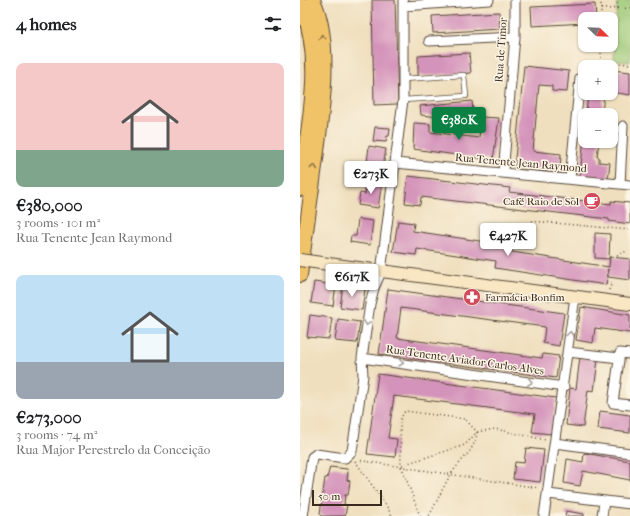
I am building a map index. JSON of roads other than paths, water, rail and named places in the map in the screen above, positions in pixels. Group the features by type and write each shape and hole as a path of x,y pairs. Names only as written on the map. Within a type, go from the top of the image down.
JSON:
{"main road":[{"path":"300,275 324,97 324,50 318,9 313,0"},
{"path":"300,3 305,14 313,54 312,97 300,189"}],"street":[{"path":"303,516 312,457 318,454 345,458 350,455 352,451 363,376 362,358 370,304 374,288 381,272 403,100 403,3 489,0"},
{"name":"Rua de Timor","path":"503,173 515,38 515,0"},
{"path":"429,41 515,38"},
{"path":"570,179 578,98"},
{"path":"620,184 623,126"},
{"name":"Rua Tenente Jean Raymond","path":"395,162 630,185"},
{"path":"300,260 630,304"},
{"path":"544,516 564,387 575,297"},
{"path":"568,352 619,358"},
{"path":"630,354 620,353 613,403 630,405"},
{"name":"Rua Tenente Aviador Carlos Alves","path":"362,358 564,387"},
{"path":"555,443 630,452"},
{"path":"548,494 630,504"},
{"path":"602,516 604,501"}],"lane":[{"path":"403,100 466,96 464,75 404,79"}],"place":[{"name":"Café Raio de Sol","path":"592,201"},
{"name":"Farmácia Bonfim","path":"472,297"}]}
